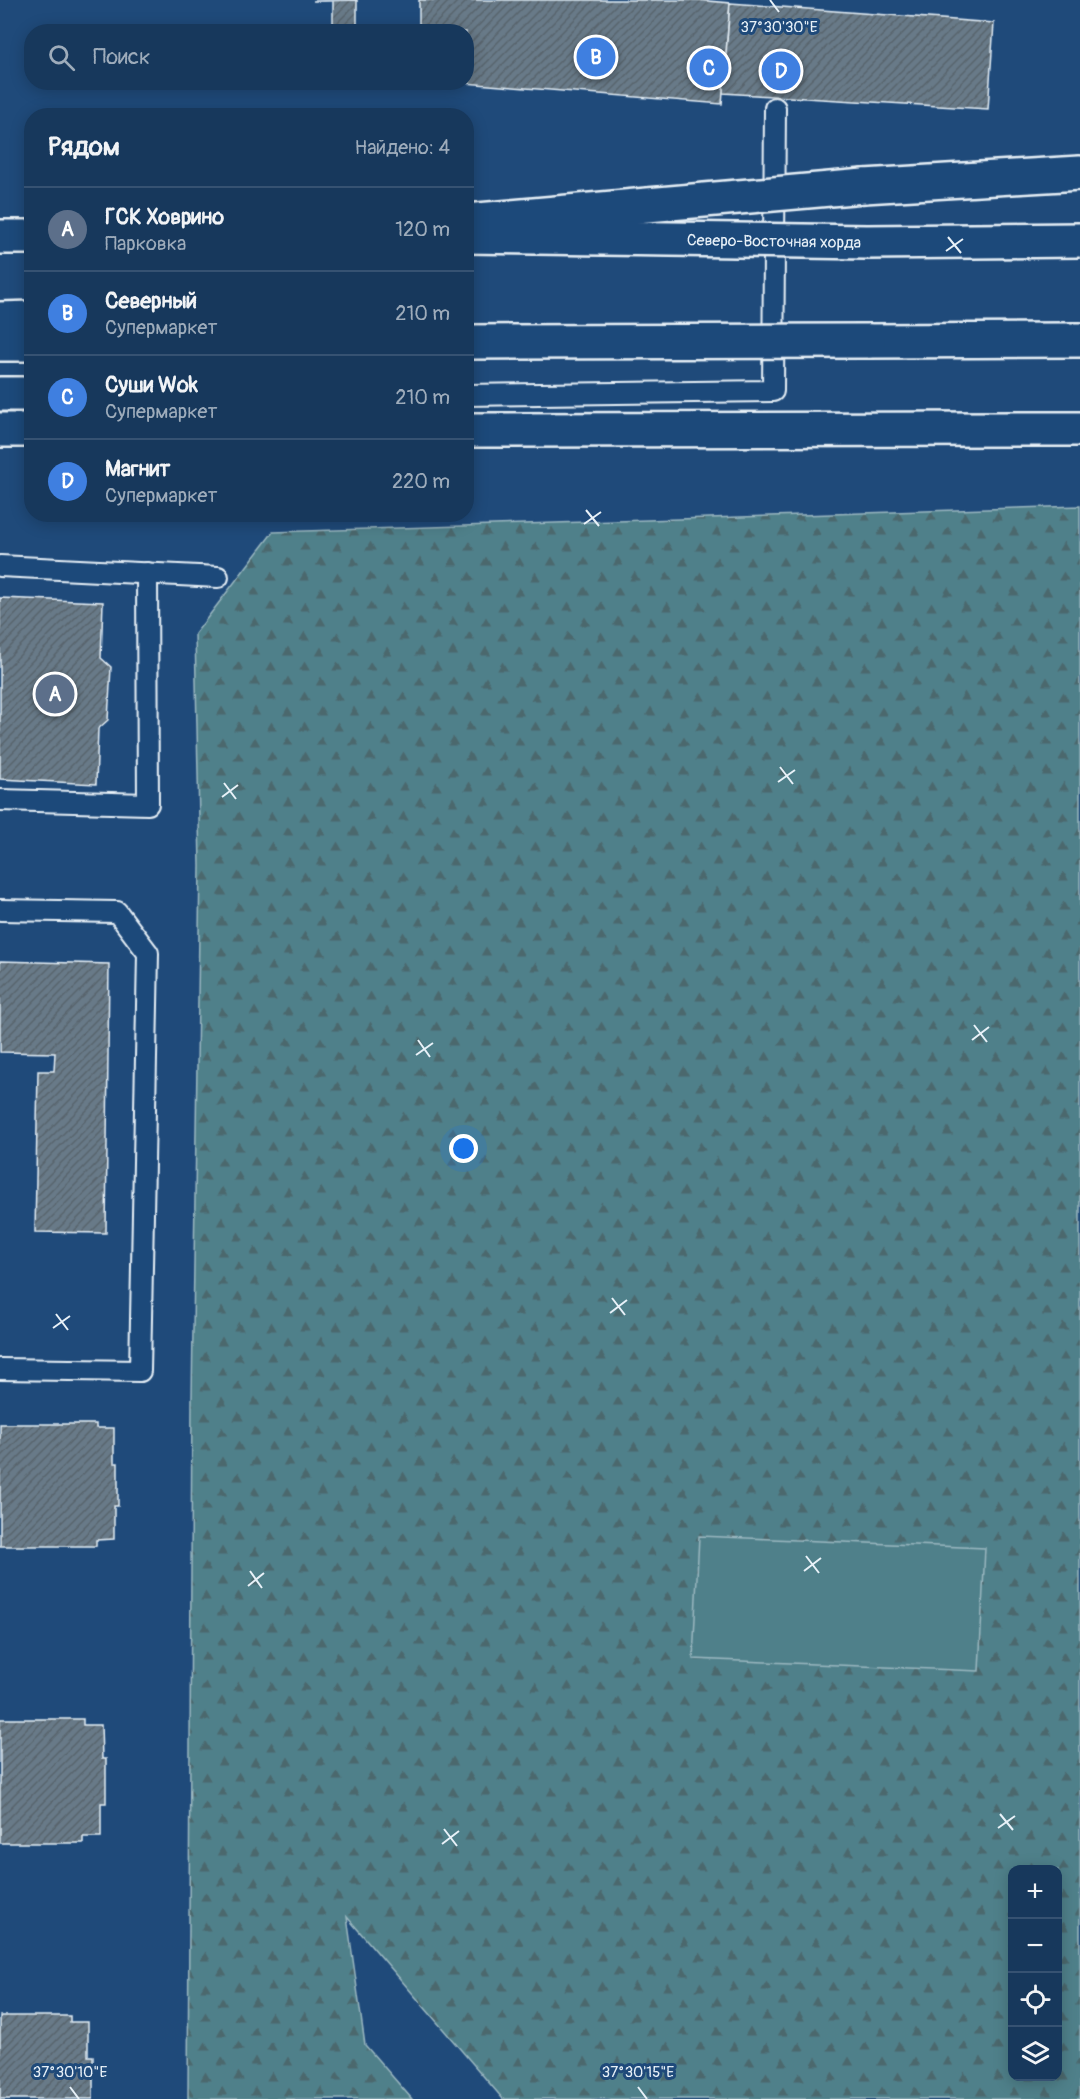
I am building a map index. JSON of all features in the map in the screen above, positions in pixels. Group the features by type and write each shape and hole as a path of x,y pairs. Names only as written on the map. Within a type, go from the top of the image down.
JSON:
{"main road":[{"path":"474,220 864,186 1080,173"},
{"name":"Северо-Восточная хорда","path":"474,236 867,242 1080,240"},
{"path":"0,237 24,237"},
{"path":"0,319 24,318"},
{"path":"474,342 1080,340"},
{"path":"0,344 24,344"},
{"path":"0,394 24,394"},
{"path":"474,430 1080,429"},
{"path":"0,430 24,430"}],"lane":[{"path":"474,395 773,392 775,108"},
{"path":"0,566 218,577"},
{"path":"0,800 148,804 147,573"},
{"path":"0,910 117,912 148,954 140,1371 0,1369"}],"green space":[{"path":"1080,506 1080,2099 503,2099 347,1917 365,2045 412,2099 188,2099 192,1397 200,866 195,634 273,532"},
{"path":"699,1536 985,1548 979,1671 693,1659"}],"building":[{"path":"357,0 357,24 333,24 333,1 313,1"},
{"path":"419,0 697,0 730,3 722,104 474,84 474,24 419,24"},
{"path":"730,3 994,23 988,109 723,93"},
{"path":"0,598 103,602 101,658 111,667 108,720 98,729 96,784 0,779"},
{"path":"0,961 109,964 106,1233 35,1232 38,1071 54,1071 55,1053 0,1052"},
{"path":"0,1424 96,1424 96,1428 114,1428 114,1463 118,1463 118,1506 114,1506 114,1539 96,1540 96,1546 0,1546"},
{"path":"0,1719 83,1719 83,1725 101,1725 102,1759 106,1759 106,1803 101,1803 101,1837 83,1837 83,1843 0,1843"},
{"path":"0,2016 70,2016 70,2022 88,2022 88,2056 93,2056 93,2099 0,2099"}],"place":[{"name":"Северный","path":"596,57"},
{"name":"Суши Wok","path":"709,68"},
{"name":"Магнит","path":"781,71"},
{"name":"ГСК Ховрино","path":"55,694"}]}
